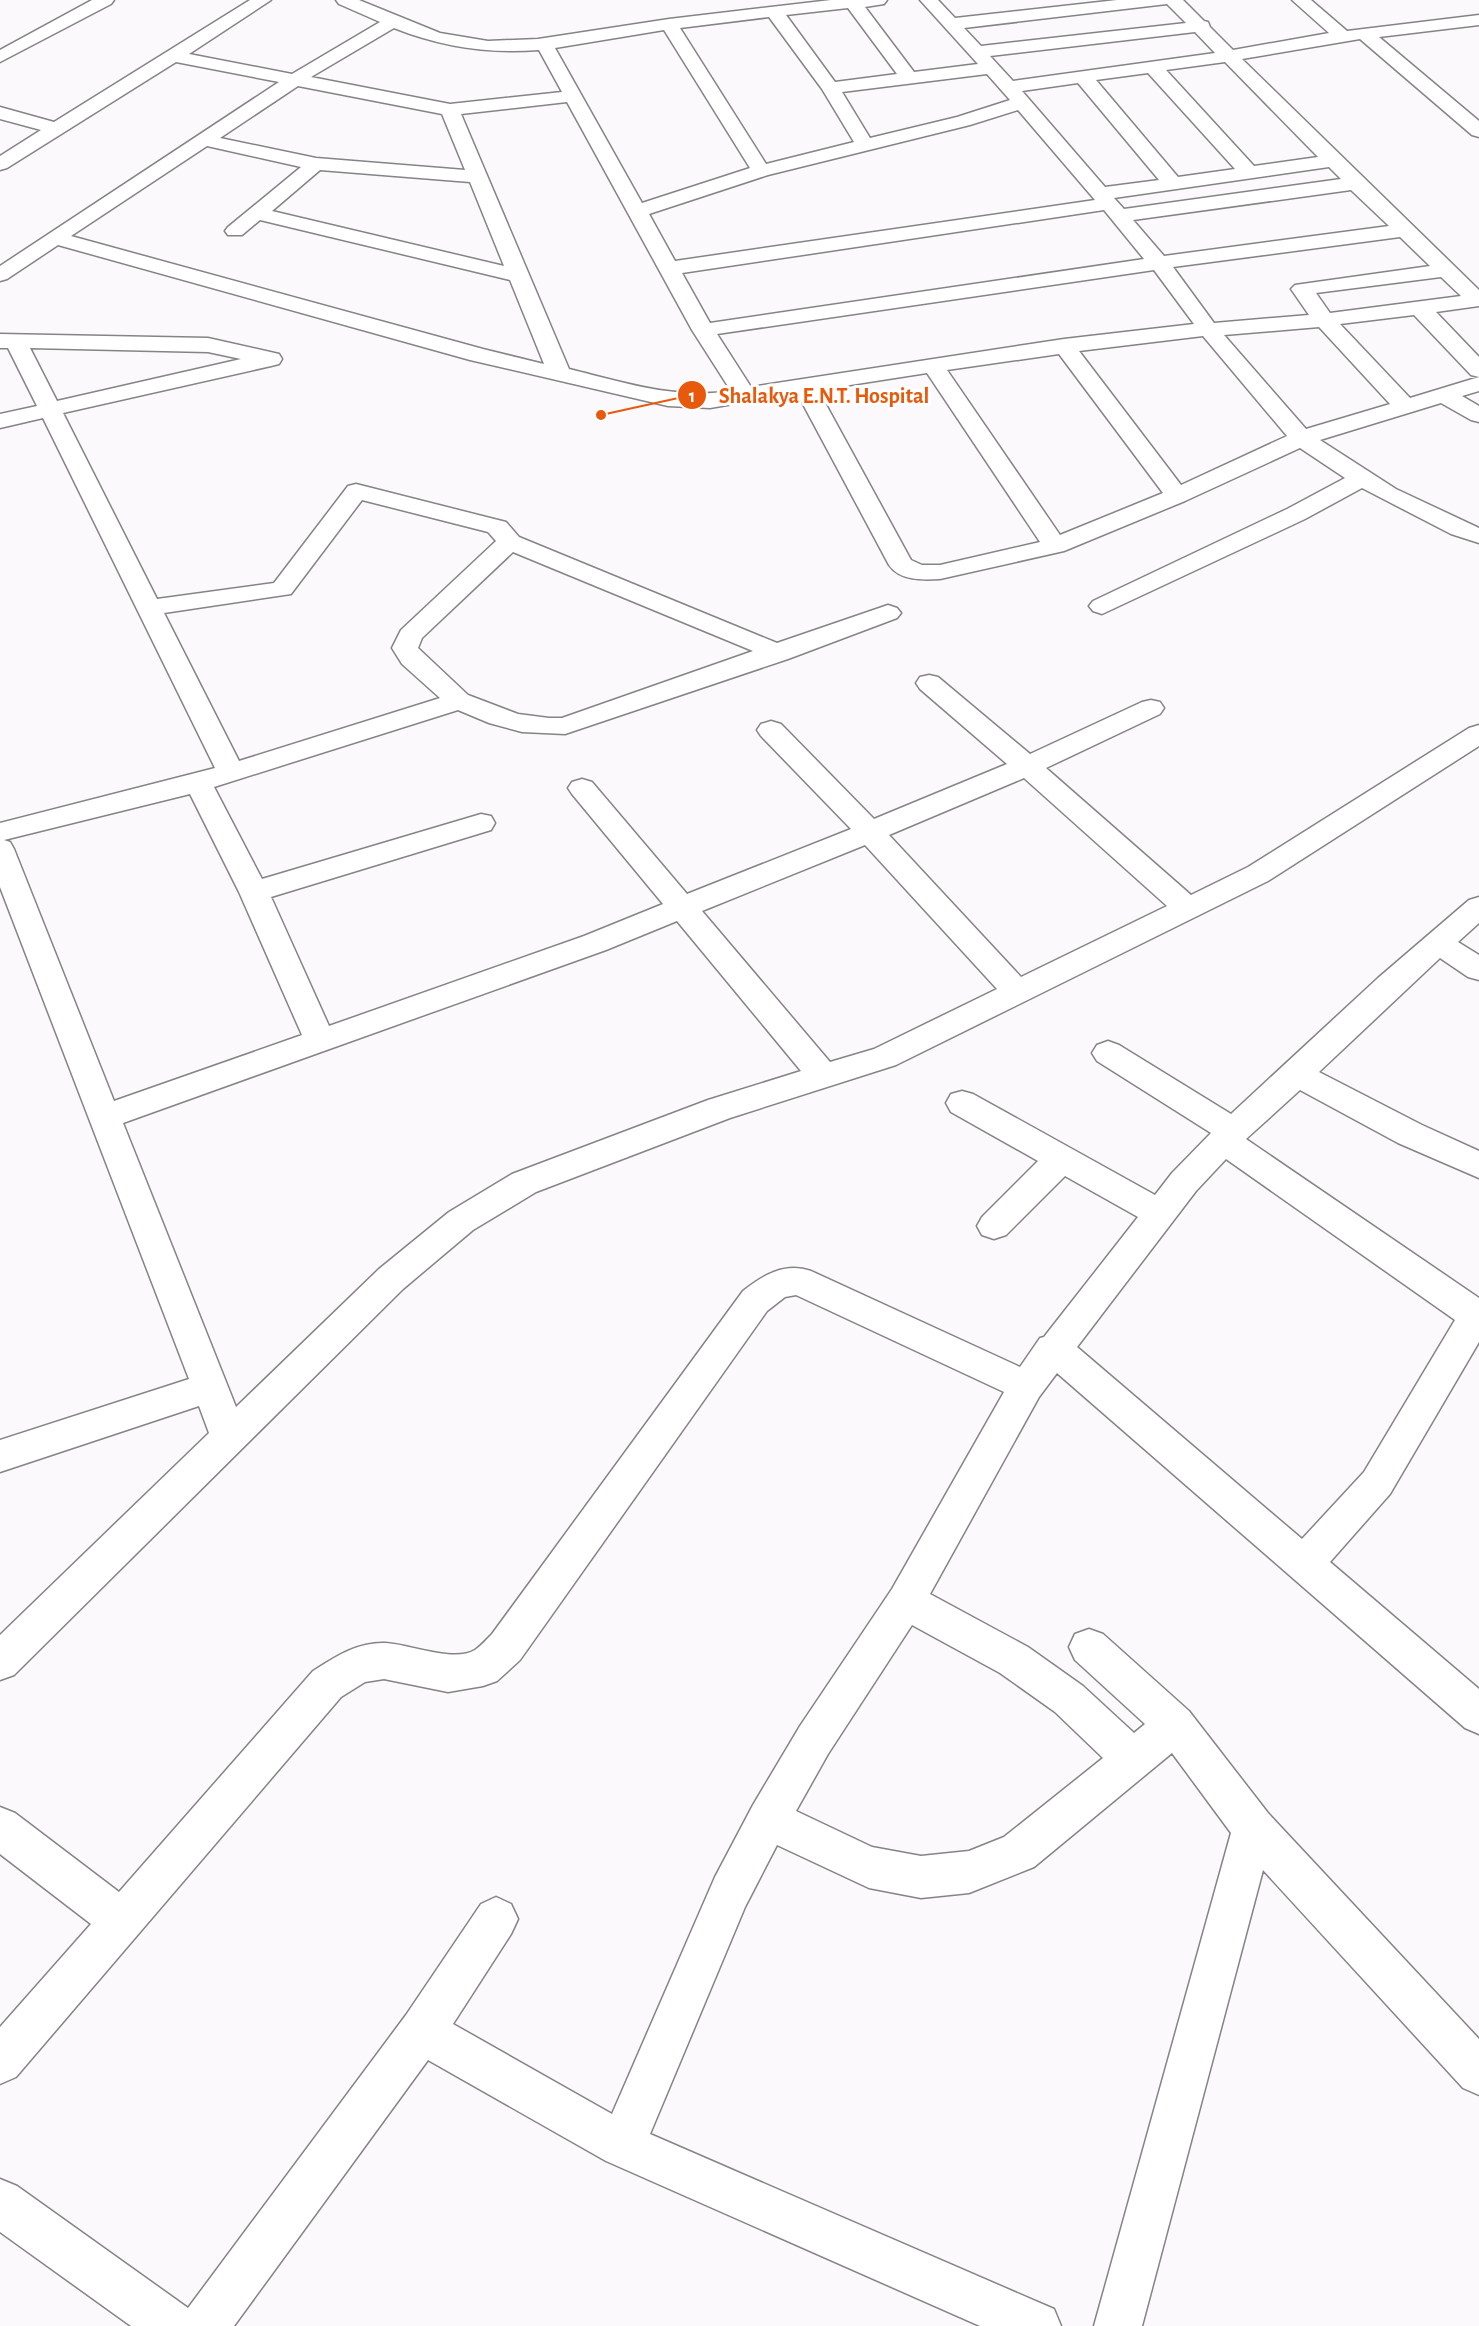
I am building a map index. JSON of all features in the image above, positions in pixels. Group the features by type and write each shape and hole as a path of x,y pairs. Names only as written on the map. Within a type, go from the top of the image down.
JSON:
{"street":[{"path":"0,57 105,0"},
{"path":"0,164 262,0"},
{"path":"345,0 392,22 466,44 492,46 544,43 669,24 775,13 799,4 878,0"},
{"path":"929,0 992,68 1159,262 1209,330 1283,419 1302,438 1361,479 1473,529"},
{"path":"951,24 1163,0"},
{"path":"1173,0 1202,26 1333,161 1478,300"},
{"path":"1301,0 1343,36"},
{"path":"853,3 910,78"},
{"path":"775,13 830,88 865,145"},
{"path":"637,211 761,171 963,121 1015,95 1083,77 1230,56 1363,33 1479,20"},
{"path":"0,275 294,80 392,22"},
{"path":"669,24 761,171"},
{"path":"977,52 1202,26"},
{"path":"1363,33 1479,131"},
{"path":"544,43 703,330 745,395"},
{"path":"173,56 450,110 573,96"},
{"path":"1153,67 1249,173"},
{"path":"830,88 992,68"},
{"path":"931,77 963,121"},
{"path":"1083,77 1173,183"},
{"path":"450,110 559,372"},
{"path":"0,113 57,129"},
{"path":"204,140 316,164 478,177"},
{"path":"1108,205 1173,183 1333,161"},
{"path":"235,231 316,164"},
{"path":"670,268 1108,205 1356,183"},
{"path":"256,213 521,276"},
{"path":"703,330 1159,262 1406,230"},
{"path":"55,238 478,355 689,402 710,401 933,365 1154,334 1324,320 1478,300"},
{"path":"1404,405 1324,320 1302,289 1445,270"},
{"path":"1419,307 1479,370"},
{"path":"8,341 50,408 231,773"},
{"path":"0,421 271,359 208,345 8,341"},
{"path":"1064,346 1177,496"},
{"path":"933,365 1055,546"},
{"path":"804,386 902,565 919,573 940,572 1055,546 1177,496 1302,438 1479,384"},
{"path":"1442,394 1479,415"},
{"path":"1102,606 1296,514 1361,479"},
{"path":"149,608 282,589 356,491 497,527 510,542 779,653"},
{"path":"510,542 410,635 405,648 411,658 459,701 516,725 538,728 565,726 888,613"},
{"path":"929,683 1027,766 1187,908"},
{"path":"0,832 198,783 459,701"},
{"path":"105,1117 584,947 981,787 1151,708"},
{"path":"771,730 870,832 1017,992"},
{"path":"0,1662 230,1439 391,1278 461,1221 524,1183 719,1109 885,1057 1257,873 1479,734"},
{"path":"198,783 254,892 320,1041"},
{"path":"582,788 823,1076"},
{"path":"254,892 481,823"},
{"path":"0,849 230,1439"},
{"path":"622,2145 729,1892 814,1740 906,1601 1026,1386 1053,1348 1160,1213 1228,1136 1389,986 1479,908"},
{"path":"1439,944 1479,969"},
{"path":"1108,1053 1478,1315 1377,1483 1305,1563"},
{"path":"1297,1074 1410,1134 1479,1165"},
{"path":"962,1102 1160,1213"},
{"path":"994,1226 1062,1158"},
{"path":"0,2061 327,1684 358,1665 384,1661 448,1674 483,1668 506,1647 755,1301 776,1285 799,1281 1026,1386"},
{"path":"1053,1348 1243,1515 1305,1563 1479,1715"},
{"path":"0,1456 210,1387"},
{"path":"906,1601 1014,1660 1069,1698 1132,1759"},
{"path":"1089,1647 1175,1725 1253,1828 1479,2072"},
{"path":"768,1819 869,1867 921,1877 969,1872 1019,1852 1175,1725"},
{"path":"0,1828 122,1921"},
{"path":"1118,2326 1253,1828"},
{"path":"204,2326 422,2031 496,1919"},
{"path":"422,2031 622,2145 1037,2326"},
{"path":"0,2203 172,2326"}],"place":[{"name":"Shalakya E.N.T. Hospital","path":"601,415"}]}
